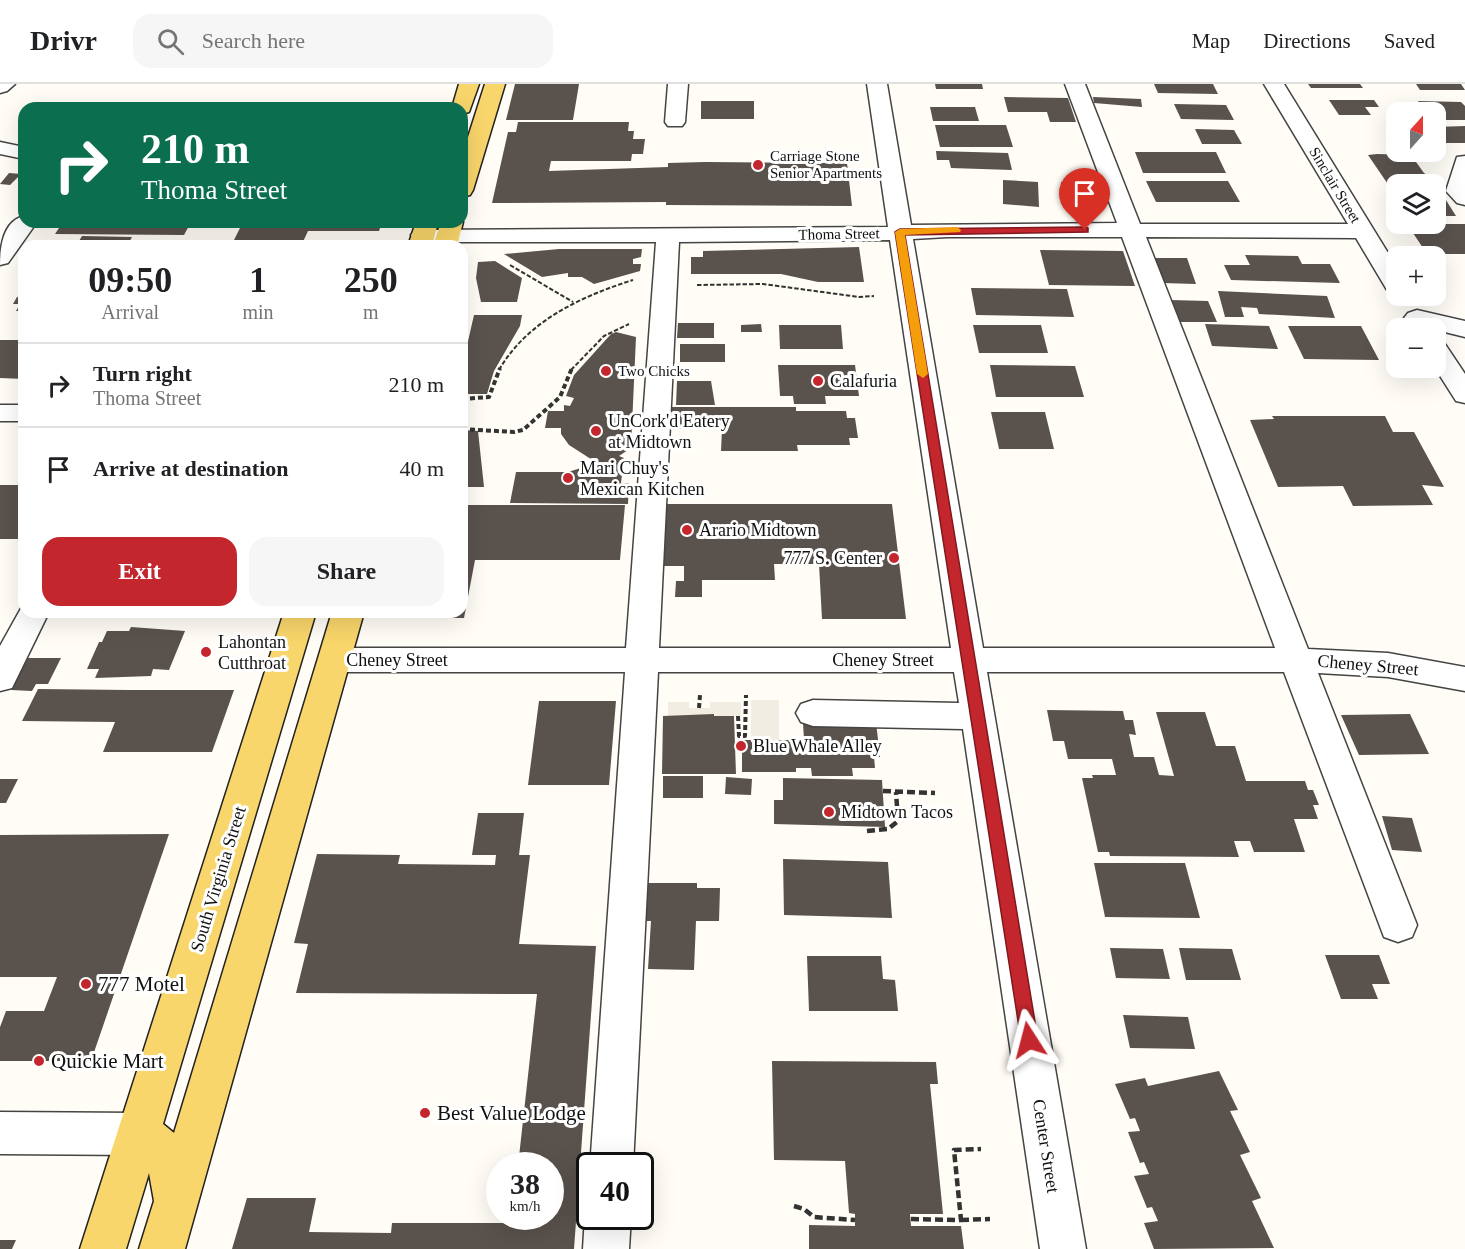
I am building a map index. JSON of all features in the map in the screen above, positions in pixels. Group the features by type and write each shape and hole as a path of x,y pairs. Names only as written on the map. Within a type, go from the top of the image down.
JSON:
{"main road":[{"path":"464,102 469,84"},
{"path":"468,171 495,84"},
{"name":"South Virginia Street","path":"103,1249 298,618"},
{"path":"322,618 314,645 315,651 320,657 335,660"},
{"path":"162,1249 346,618"},
{"path":"140,1134 158,1144 169,1162 175,1201"}],"street":[{"path":"0,87 5,84"},
{"path":"675,122 678,84"},
{"name":"Center Street","path":"877,84 1063,1249"},
{"path":"1075,84 1398,925"},
{"name":"Sinclair Street","path":"1274,84 1386,269"},
{"path":"0,148 18,152"},
{"path":"1465,162 1457,191 1465,198"},
{"path":"0,258 22,228"},
{"name":"Thoma Street","path":"423,234 867,235 900,232 1131,230 1363,231"},
{"path":"612,1152 668,234"},
{"path":"1446,326 1465,329"},
{"path":"1446,365 1465,395"},
{"path":"0,413 18,413"},
{"path":"0,679 30,618"},
{"name":"Cheney Street","path":"335,660 1296,660 1377,664 1465,679"},
{"path":"813,713 899,725 977,716"},
{"path":"0,1133 140,1134"},
{"path":"606,1249 607,1230"}],"path":[{"path":"502,260 574,303"},
{"path":"468,399 489,397 494,380 514,351 545,321 574,303 614,285 640,278"},
{"path":"692,285 763,284 859,297 874,296"},
{"path":"468,429 516,432 551,407 563,392 570,372 599,341 613,330 634,322"},
{"path":"699,708 700,695"},
{"path":"738,716 738,736 745,736 746,695"},
{"path":"884,791 935,793"},
{"path":"867,831 883,831 896,825 898,821 896,792"},
{"path":"961,1220 954,1149 981,1149"},
{"path":"794,1206 804,1209 814,1217 855,1220"},
{"path":"911,1219 990,1219"}],"shaded area":[{"path":"751,700 779,700 779,740 751,740"},
{"path":"668,702 689,702 689,708 710,708 710,702 741,702 741,716 668,716"}],"building":[{"path":"515,84 579,84 573,120 506,120"},
{"path":"935,84 982,84 983,89 936,89"},
{"path":"1154,84 1213,84 1218,94 1158,93"},
{"path":"1308,84 1360,84 1363,88 1311,88"},
{"path":"1416,84 1461,84 1465,90 1420,90"},
{"path":"1004,97 1068,98 1076,122 1050,122 1047,112 1008,112"},
{"path":"1093,97 1141,99 1142,107 1094,103"},
{"path":"1329,100 1374,100 1379,107 1365,107 1371,115 1339,115"},
{"path":"701,101 754,101 754,119 701,119"},
{"path":"1418,101 1461,102 1465,106 1465,120 1446,120 1446,102"},
{"path":"1174,104 1226,105 1234,120 1181,119"},
{"path":"930,107 975,107 979,121 933,121"},
{"name":"Carriage Stone Senior Apartments","path":"518,122 629,122 628,131 634,131 633,139 645,139 643,154 632,154 631,161 551,161 549,171 668,167 668,163 705,162 847,163 852,206 666,205 666,202 492,203 508,132 516,132"},
{"path":"935,125 1006,125 1013,147 940,147"},
{"path":"1465,126 1465,143 1446,143 1446,127"},
{"path":"1195,129 1234,130 1242,144 1202,144"},
{"path":"936,151 1008,153 1012,170 951,168 949,160 937,160"},
{"path":"1135,152 1216,152 1226,173 1143,173"},
{"path":"1386,154 1386,162 1416,162 1426,174 1386,174 1386,181 1368,155"},
{"path":"9,173 18,174 18,177 10,185 0,184"},
{"path":"1003,180 1038,182 1039,207 1003,204"},
{"path":"1146,181 1228,181 1240,202 1156,202"},
{"path":"1061,182 1100,184 1104,209 1064,207"},
{"path":"1446,200 1456,216 1446,216"},
{"path":"1446,224 1465,224 1465,254 1446,254 1446,246 1422,246 1414,234 1446,234"},
{"path":"59,228 188,228 184,235 55,234"},
{"path":"240,228 380,228 379,231 308,231 304,240 234,240"},
{"path":"82,236 132,237 130,240 80,240"},
{"path":"859,247 864,282 818,282 781,274 691,274 691,257 703,257 703,251"},
{"path":"559,249 642,249 641,257 633,259 633,264 641,264 640,271 594,284 582,277 568,277 568,273 542,277 504,254"},
{"path":"1040,250 1123,251 1135,286 1049,285"},
{"path":"1245,255 1298,256 1302,264 1330,264 1340,283 1231,280 1224,265 1250,265"},
{"path":"1155,258 1187,258 1196,284 1162,283"},
{"path":"495,261 522,278 517,302 481,302 476,278 478,262"},
{"path":"971,288 1067,289 1074,317 976,315"},
{"path":"1218,291 1327,296 1335,318 1259,314 1257,308 1241,307 1244,317 1225,317"},
{"path":"1170,300 1208,301 1217,322 1178,322"},
{"path":"474,315 522,315 520,326 494,371 487,394 468,394 468,341"},
{"path":"678,323 714,323 714,338 677,338"},
{"path":"761,324 762,332 741,332 741,325"},
{"path":"1205,324 1269,326 1278,349 1212,346"},
{"path":"779,325 841,325 843,349 780,349"},
{"path":"973,325 1041,325 1048,353 979,353"},
{"path":"1288,326 1361,326 1379,360 1304,359"},
{"path":"616,332 636,337 631,448 619,456 624,458 621,483 629,483 628,504 510,503 516,472 568,472 597,463 569,445 561,434 561,428 545,428 548,411 564,411 564,405 570,406 574,398 566,396 574,375 611,334"},
{"path":"0,340 18,340 18,379 0,378"},
{"path":"680,344 725,344 725,362 680,362"},
{"name":"Calafuria","path":"778,365 855,365 859,396 825,396 826,404 794,404 793,396 780,396"},
{"path":"990,365 1075,366 1084,397 996,397"},
{"path":"677,381 711,381 715,405 676,405"},
{"path":"668,407 796,407 796,411 846,411 847,418 855,418 858,438 849,438 850,445 797,445 798,451 721,451 722,429 667,429"},
{"path":"991,412 1045,412 1054,449 999,449"},
{"path":"1272,416 1385,416 1393,432 1414,432 1444,487 1422,485 1433,505 1353,506 1343,486 1278,487 1250,420 1274,419"},
{"path":"468,430 478,431 484,487 468,487"},
{"path":"0,485 18,485 18,539 0,539"},
{"path":"666,504 892,504 906,619 822,619 819,564 774,564 775,580 702,580 702,597 675,597 676,581 684,581 684,566 663,566"},
{"path":"468,505 625,505 620,560 475,560 468,597"},
{"path":"131,627 185,631 169,670 153,669 151,676 95,678 99,669 87,669 99,642 102,642 107,631 129,631"},
{"path":"28,658 61,658 48,684 36,684 32,691 11,690"},
{"path":"38,689 234,690 212,752 103,752 115,722 22,721"},
{"path":"539,701 616,701 609,785 528,785"},
{"path":"1047,710 1123,711 1125,720 1133,720 1136,735 1129,734 1134,757 1154,757 1159,775 1174,776 1156,712 1205,712 1216,746 1235,746 1246,781 1305,781 1308,790 1313,790 1319,805 1313,805 1318,819 1294,819 1305,852 1254,852 1250,841 1234,841 1239,857 1110,856 1109,852 1098,852 1082,778 1093,778 1092,775 1116,775 1112,759 1068,759 1064,741 1053,741"},
{"path":"714,714 714,716 734,716 736,774 662,774 663,716"},
{"path":"1410,714 1429,754 1359,755 1341,715"},
{"path":"876,722 880,757 874,757 875,768 852,768 853,776 812,776 811,768 796,768 796,772 742,772 742,740 804,740 803,723"},
{"path":"663,776 703,776 703,798 663,798"},
{"path":"726,777 752,779 751,795 725,794"},
{"name":"Midtown Tacos","path":"783,778 882,780 885,827 774,824 774,800 783,800"},
{"path":"0,779 18,779 6,803 0,803"},
{"path":"478,813 524,813 519,855 530,855 519,944 596,946 581,1152 576,1152 574,1249 232,1249 247,1198 316,1198 309,1232 391,1233 392,1223 486,1223 486,1230 564,1230 564,1152 520,1152 537,994 296,993 308,944 294,943 317,854 400,855 398,864 495,865 496,855 472,855"},
{"path":"1382,816 1412,818 1422,852 1392,850"},
{"path":"169,834 91,1061 0,1061 0,1027 6,1011 44,1011 57,977 0,977 0,835"},
{"path":"783,859 888,862 892,918 784,915"},
{"path":"1094,863 1185,863 1200,918 1105,917"},
{"path":"645,883 697,883 697,888 720,888 719,921 696,921 694,970 648,969 651,921 643,921"},
{"path":"1110,948 1163,949 1170,979 1116,978"},
{"path":"1179,948 1232,949 1241,980 1186,980"},
{"path":"1325,955 1379,955 1390,984 1372,984 1378,999 1341,999"},
{"path":"807,956 881,956 883,979 895,980 898,1011 809,1011"},
{"path":"1123,1015 1188,1017 1195,1049 1130,1048"},
{"path":"772,1061 936,1062 938,1084 930,1084 943,1214 910,1214 911,1226 961,1226 964,1249 809,1249 809,1225 855,1226 855,1214 849,1213 845,1161 774,1160"},
{"path":"1219,1071 1238,1110 1230,1111 1250,1152 1240,1155 1261,1198 1252,1201 1274,1248 1154,1249 1144,1223 1158,1221 1152,1207 1147,1208 1134,1176 1149,1174 1144,1162 1140,1163 1128,1132 1140,1131 1135,1118 1130,1119 1115,1084 1145,1078 1148,1086"},
{"path":"0,1240 16,1240 12,1249 0,1249"}],"slow traffic":[{"path":"923,374 900,232 957,230"}],"place":[{"name":"Carriage Stone Senior Apartments","path":"758,165"},
{"name":"Two Chicks","path":"606,371"},
{"name":"Calafuria","path":"818,381"},
{"name":"UnCork'd Eatery at Midtown","path":"596,431"},
{"name":"Mari Chuy's Mexican Kitchen","path":"568,478"},
{"name":"Arario Midtown","path":"687,530"},
{"name":"777 S. Center","path":"894,558"},
{"name":"Lahontan Cutthroat","path":"206,652"},
{"name":"Blue Whale Alley","path":"741,746"},
{"name":"Midtown Tacos","path":"829,812"},
{"name":"777 Motel","path":"86,984"},
{"name":"Quickie Mart","path":"39,1061"},
{"name":"Best Value Lodge","path":"425,1113"}],"route":[{"path":"1029,1040 900,232 1085,230"}]}
